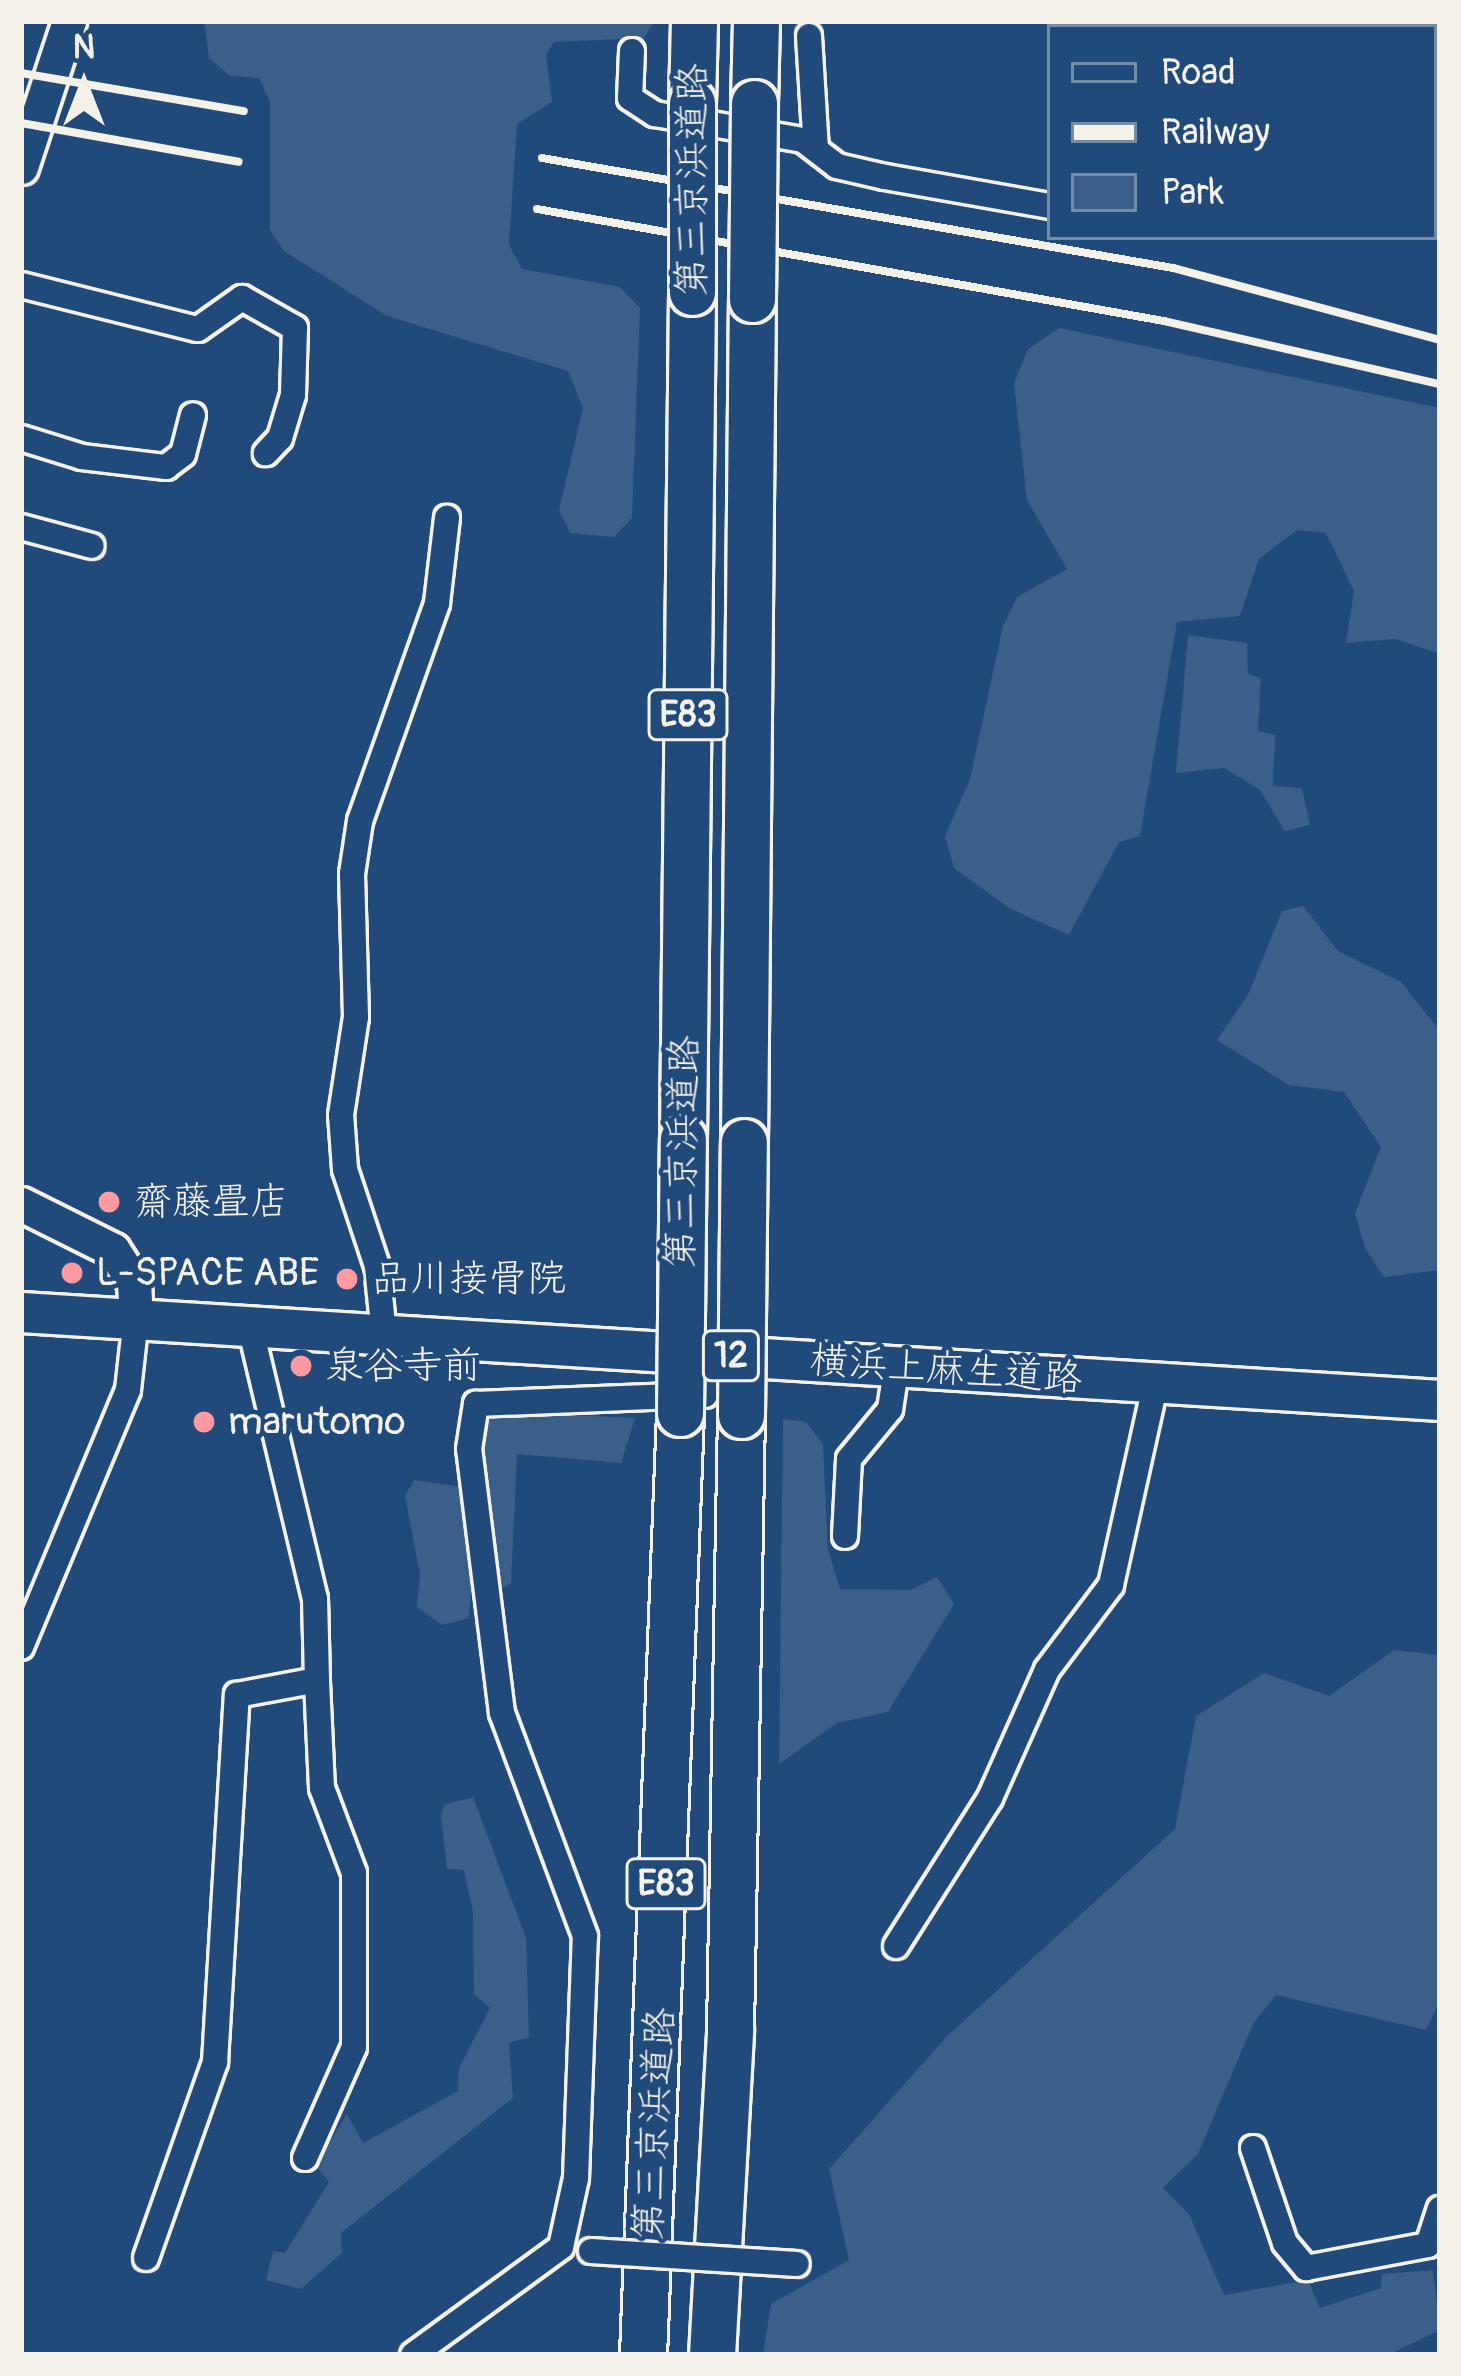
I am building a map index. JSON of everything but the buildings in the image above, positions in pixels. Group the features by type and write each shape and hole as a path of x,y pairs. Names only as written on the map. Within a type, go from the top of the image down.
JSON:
{"highway":[{"name":"第三京浜道路","path":"644,2355 680,1413 694,21"},
{"name":"第三京浜道路","path":"712,2355 730,2030 755,21"}],"main road":[{"name":"横浜上麻生道路","path":"21,1312 896,1370 1440,1400"}],"street":[{"path":"21,167 69,21"},
{"path":"809,36 816,149"},
{"path":"632,51 630,98 655,114 802,140 837,166 1047,205"},
{"path":"21,285 198,329 242,298 295,328 293,395 280,437 266,453"},
{"path":"21,438 82,457 166,466 182,454 193,415"},
{"path":"384,1334 377,1266 345,1169 342,1133 356,1017 352,874 360,821 437,603 447,518"},
{"path":"21,527 92,546"},
{"path":"21,1204 113,1250 134,1282 136,1319 128,1390 21,1646"},
{"path":"250,1327 315,1599 322,1788 354,1873 354,2047 305,2158"},
{"path":"413,2355 560,2247 576,2177 585,1936 502,1713 469,1449 476,1404 705,1395 707,1354"},
{"path":"845,1536 849,1459 890,1409 896,1370"},
{"path":"896,1946 989,1798 1047,1670 1111,1585 1156,1382"},
{"path":"146,2258 215,2062 237,1695 317,1681"},
{"path":"1253,2149 1285,2243 1306,2268 1428,2245 1440,2209"},
{"path":"560,2247 797,2264"}],"green space":[{"path":"204,21 655,21 644,38 554,42 546,55 552,102 517,124 509,245 522,269 620,287 640,308 632,518 614,537 570,533 559,510 583,408 568,371 387,316 284,251 270,230 270,102 259,78 230,76 209,58"},
{"path":"1059,328 1440,408 1440,654 1396,639 1346,643 1354,591 1326,533 1297,530 1259,559 1240,616 1177,622 1140,836 1119,842 1069,935 1009,908 954,868 945,836 970,779 1003,626 1017,597 1067,569 1027,500 1014,383 1028,349"},
{"path":"1188,635 1247,643 1248,674 1261,678 1258,731 1275,735 1273,786 1302,788 1310,825 1285,831 1260,790 1224,768 1176,773"},
{"path":"1303,906 1338,951 1401,982 1440,1031 1440,1270 1384,1277 1365,1248 1355,1213 1381,1147 1344,1092 1289,1085 1217,1040 1249,993 1282,911"},
{"path":"505,1412 635,1418 621,1463 517,1454 511,1584 500,1589 480,1424"},
{"path":"783,1419 806,1422 823,1444 828,1549 840,1589 911,1590 937,1577 954,1604 888,1712 837,1723 779,1764"},
{"path":"414,1480 461,1487 473,1560 469,1618 442,1625 417,1607 420,1574 405,1496"},
{"path":"1394,1650 1440,1655 1440,2000 1426,2030 1276,1995 1253,2024 1198,2154 1163,2188 1189,2214 1224,2295 1308,2280 1320,2308 1381,2288 1382,2274 1433,2270 1440,2330 1388,2355 763,2355 771,2304 849,2260 829,2169 947,2036 1175,1829 1196,1716 1264,1673 1329,1696"},
{"path":"473,1797 526,1938 529,2037 509,2043 513,2098 341,2233 342,2253 301,2289 266,2280 273,2251 285,2253 329,2182 315,2165 347,2114 363,2143 458,2091 459,2068 490,2008 474,1994 473,1912 464,1870 447,1869 441,1816 444,1805"}],"railway":[{"path":"21,73 244,111"},
{"path":"21,123 239,162"},
{"path":"542,158 1173,268 1440,340"},
{"path":"537,209 1164,321 1440,384"}],"place":[{"name":"齋藤畳店","path":"109,1202"},
{"name":"L-SPACE ABE","path":"72,1273"},
{"name":"品川接骨院","path":"347,1279"},
{"name":"泉谷寺前","path":"301,1366"},
{"name":"marutomo","path":"204,1422"}]}
